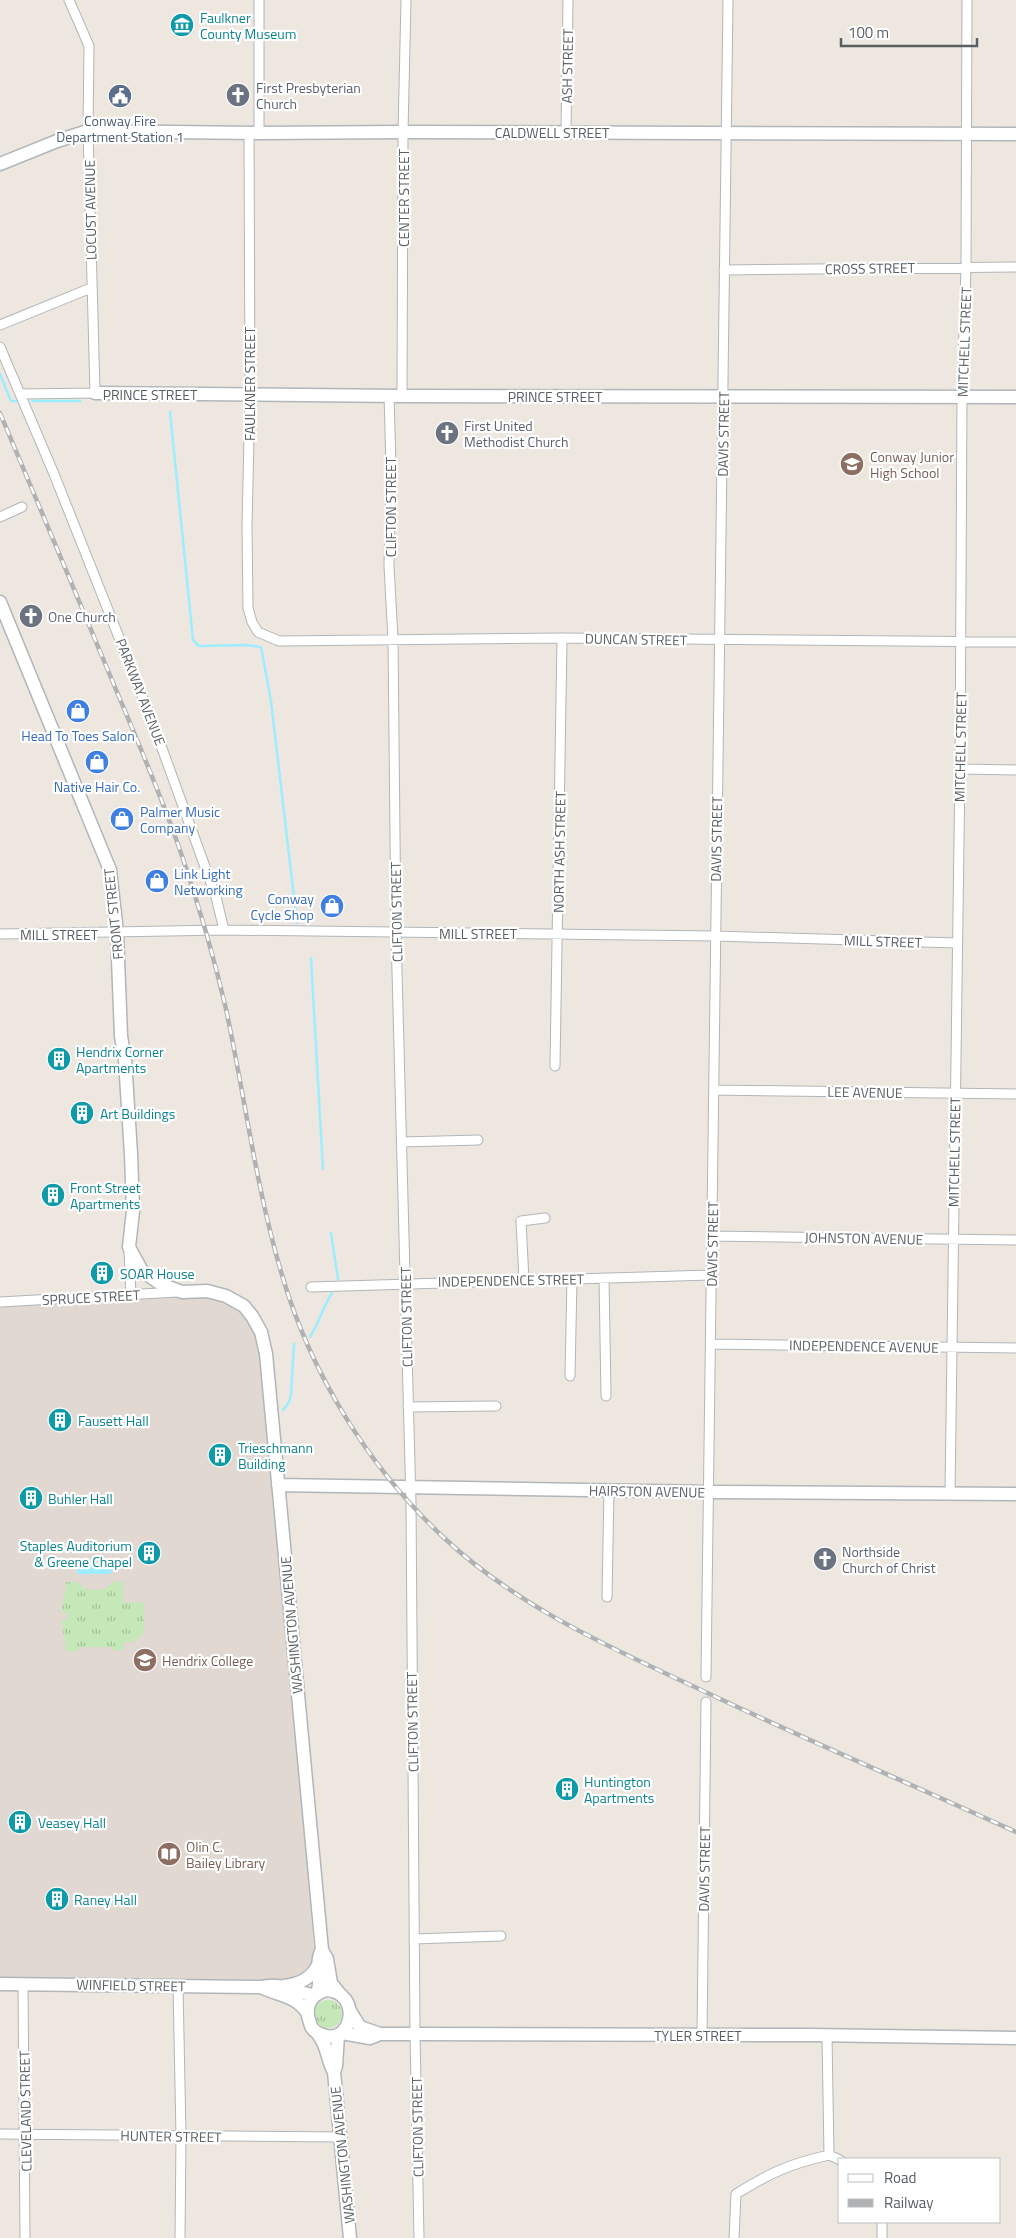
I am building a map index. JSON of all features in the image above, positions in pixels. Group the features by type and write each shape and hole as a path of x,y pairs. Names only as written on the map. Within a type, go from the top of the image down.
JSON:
{"street":[{"name":"LOCUST AVENUE","path":"69,0 89,46 88,131 95,393"},
{"name":"FAULKNER STREET","path":"258,632 252,622 248,608 247,526 254,133 259,0"},
{"name":"CENTER STREET","path":"402,396 403,132 406,0"},
{"name":"ASH STREET","path":"566,132 568,0"},
{"name":"DAVIS STREET","path":"706,1678 728,0"},
{"name":"MITCHELL STREET","path":"950,1493 954,1093 960,769 962,396 966,266 967,0"},
{"name":"CALDWELL STREET","path":"0,164 57,141 88,131 1016,134"},
{"name":"CROSS STREET","path":"724,270 1016,266"},
{"path":"0,325 91,288"},
{"name":"PARKWAY AVENUE","path":"0,347 21,394 152,718 216,897 224,930"},
{"path":"21,394 95,393"},
{"name":"PRINCE STREET","path":"95,393 402,396 724,395 1016,397"},
{"name":"CLIFTON STREET","path":"389,395 391,467 389,566 393,639 396,933 410,1486 414,2034 419,2238"},
{"path":"0,517 22,507"},
{"name":"FRONT STREET","path":"0,602 110,870 117,933 121,1036 125,1060 133,1211 129,1248 131,1295"},
{"name":"DUNCAN STREET","path":"258,632 279,641 562,638 1016,642"},
{"name":"NORTH ASH STREET","path":"555,1066 562,638"},
{"path":"960,769 1016,770"},
{"name":"MILL STREET","path":"0,934 224,930 558,933 957,943"},
{"name":"LEE AVENUE","path":"715,1090 1016,1094"},
{"path":"402,1142 478,1140"},
{"path":"524,1280 520,1221 545,1218"},
{"name":"JOHNSTON AVENUE","path":"712,1236 1016,1240"},
{"path":"129,1248 139,1267 150,1278 182,1292"},
{"name":"INDEPENDENCE STREET","path":"311,1287 711,1275"},
{"path":"604,1278 606,1396"},
{"path":"570,1376 572,1279"},
{"name":"WASHINGTON AVENUE","path":"182,1292 207,1291 226,1296 244,1306 261,1332 266,1354 322,1950 327,1959 331,1983 339,1993"},
{"name":"SPRUCE STREET","path":"0,1302 182,1292"},
{"name":"INDEPENDENCE AVENUE","path":"711,1344 1016,1348"},
{"path":"408,1407 496,1406"},
{"name":"HAIRSTON AVENUE","path":"278,1485 709,1492 1016,1494"},
{"path":"607,1597 608,1490"},
{"name":"DAVIS STREET","path":"702,2035 706,1702"},
{"path":"414,1939 501,1936"},
{"name":"WASHINGTON AVENUE","path":"315,1994 320,1979 318,1965 319,1954 322,1950"},
{"path":"284,1986 304,1981 311,1976 318,1965"},
{"name":"WINFIELD STREET","path":"0,1984 178,1985 261,1988 293,1998 301,2004 308,2014"},
{"name":"CLEVELAND STREET","path":"23,1984 25,2238"},
{"path":"178,1985 181,2136 180,2238"},
{"name":"WINFIELD STREET","path":"261,1988 271,1985 284,1986 297,1992 315,1994"},
{"path":"326,1990 339,1993 348,2003 350,2011 348,2022 340,2034 323,2036 317,2033 310,2024 308,2007 315,1994 326,1990"},
{"name":"TYLER STREET","path":"350,2011 360,2027 380,2034"},
{"name":"WASHINGTON AVENUE","path":"317,2033 326,2045 329,2061 334,2072"},
{"name":"WASHINGTON AVENUE","path":"340,2034 336,2049 334,2072 350,2238"},
{"name":"TYLER STREET","path":"340,2034 362,2037 380,2034 414,2034 1016,2038"},
{"path":"827,2036 829,2155"},
{"path":"337,2054 350,2041 362,2037"},
{"name":"HUNTER STREET","path":"0,2134 341,2137"},
{"path":"734,2238 736,2194 769,2173 799,2161 829,2155 838,2159"},
{"path":"882,2223 882,2238"}],"shaded area":[{"name":"Hendrix College","path":"207,1291 244,1306 266,1354 315,1965 287,1980 0,1977 0,1302"}],"green space":[{"path":"66,1582 78,1582 84,1589 97,1590 105,1589 113,1582 123,1582 123,1603 144,1602 144,1632 133,1642 124,1642 124,1650 112,1650 112,1647 79,1647 79,1651 66,1651 62,1620 67,1620 67,1613 62,1613"},
{"path":"328,2000 338,2004 342,2014 338,2024 328,2028 318,2024 314,2014 318,2004"}],"water":[{"path":"77,1564 111,1564 111,1574 77,1574"}],"waterway":[{"path":"0,374 11,401 16,401"},
{"path":"32,401 80,401"},
{"path":"170,412 193,640 199,646 247,645 261,647 271,701 297,923"},
{"path":"311,958 323,1169"},
{"path":"331,1233 338,1279"},
{"path":"310,1337 332,1293"},
{"path":"283,1410 289,1402 291,1395 294,1344"}],"railway":[{"path":"0,413 138,741 174,833 200,913 226,1009 258,1176 282,1275 294,1312 326,1383 367,1449 390,1480 442,1536 501,1584 564,1623 778,1726 1016,1832"}],"place":[{"name":"Faulkner County Museum","path":"182,25"},
{"name":"First Presbyterian Church","path":"238,95"},
{"name":"Conway Fire Department Station 1","path":"120,96"},
{"name":"First United Methodist Church","path":"447,433"},
{"name":"Conway Junior High School","path":"852,464"},
{"name":"One Church","path":"31,616"},
{"name":"Head To Toes Salon","path":"78,711"},
{"name":"Native Hair Co.","path":"97,762"},
{"name":"Palmer Music Company","path":"122,819"},
{"name":"Link Light Networking","path":"157,881"},
{"name":"Conway Cycle Shop","path":"332,906"},
{"name":"Hendrix Corner Apartments","path":"59,1059"},
{"name":"Art Buildings","path":"82,1113"},
{"name":"Front Street Apartments","path":"53,1195"},
{"name":"SOAR House","path":"102,1273"},
{"name":"Fausett Hall","path":"60,1420"},
{"name":"Trieschmann Building","path":"220,1455"},
{"name":"Buhler Hall","path":"31,1498"},
{"name":"Staples Auditorium & Greene Chapel","path":"149,1553"},
{"name":"Northside Church of Christ","path":"825,1559"},
{"name":"Hendrix College","path":"145,1660"},
{"name":"Huntington Apartments","path":"567,1789"},
{"name":"Veasey Hall","path":"20,1822"},
{"name":"Olin C. Bailey Library","path":"169,1854"},
{"name":"Raney Hall","path":"57,1899"}]}
